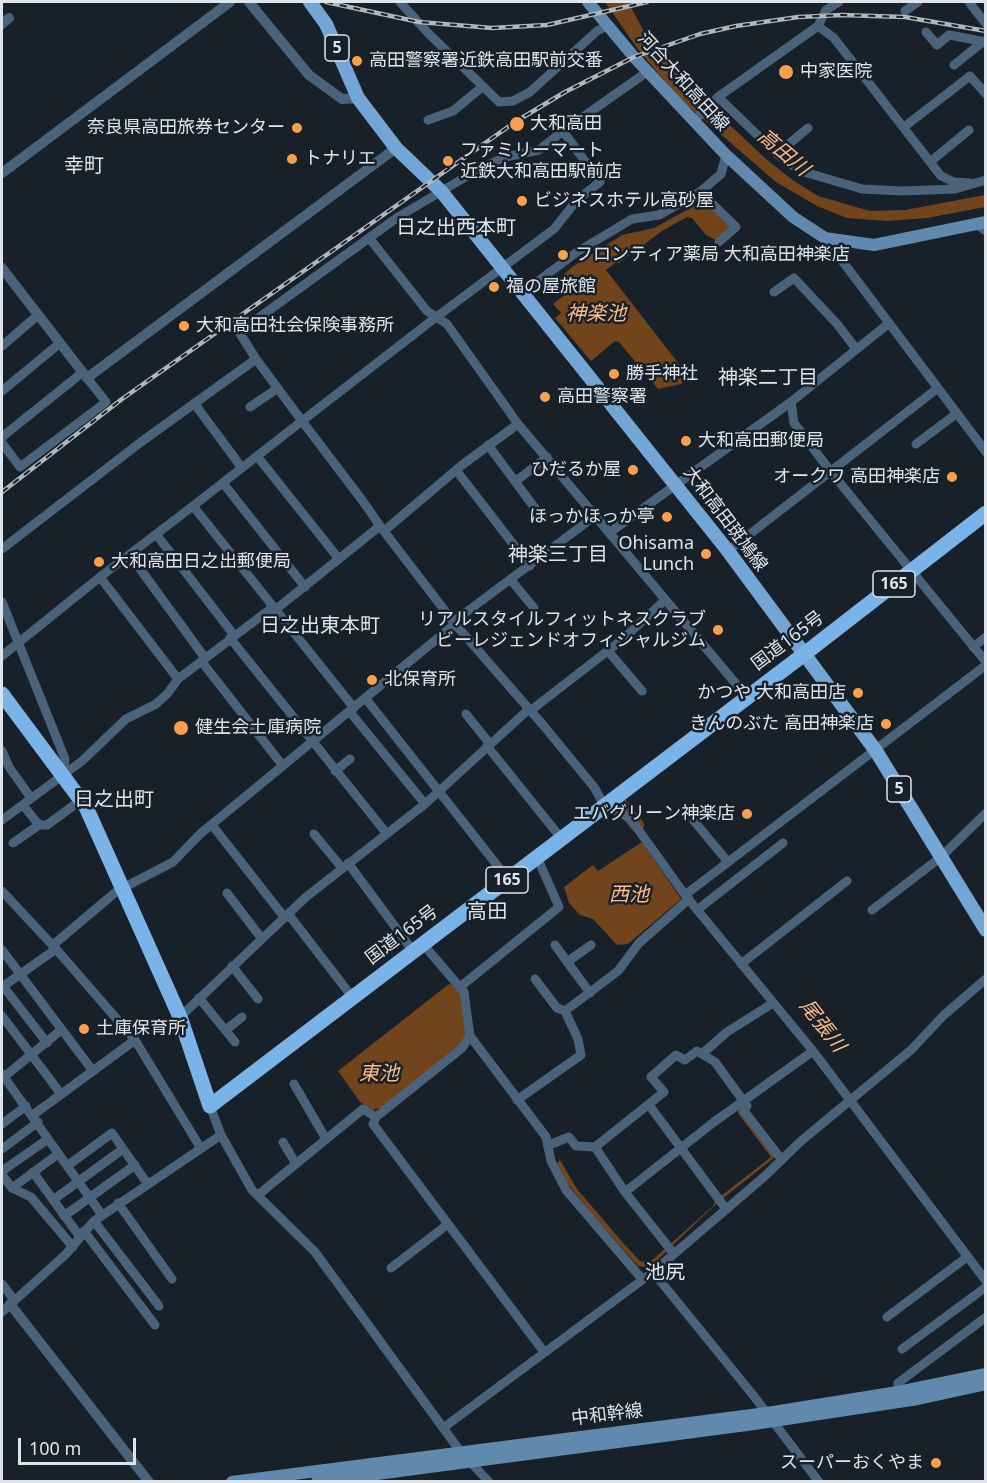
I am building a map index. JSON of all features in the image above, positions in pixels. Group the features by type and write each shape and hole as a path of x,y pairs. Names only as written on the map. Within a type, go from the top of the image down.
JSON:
{"highway":[{"name":"国道165号","path":"210,1106 986,513"},
{"path":"2,694 81,800 180,1017 210,1106"}],"main road":[{"name":"大和高田斑鳩線","path":"310,2 326,24 358,98 396,148 441,191 728,551 876,751 986,930"},
{"name":"河合大和高田線","path":"588,2 647,72 726,155 793,217 825,238 874,245 982,226"},
{"name":"中和幹線","path":"769,1417 986,1374"},
{"name":"中和幹線","path":"232,1482 908,1401 986,1384"},
{"name":"中和幹線","path":"317,1482 464,1456"}],"street":[{"path":"2,173 230,2"},
{"path":"249,2 309,75 342,99 358,98"},
{"path":"400,2 499,102 513,101 530,92 597,31 609,25"},
{"path":"694,121 715,100 818,26 826,10 839,2"},
{"path":"905,11 918,2"},
{"path":"969,2 985,22"},
{"path":"818,26 834,38 946,180 970,183"},
{"path":"926,32 937,45 949,35 985,42"},
{"path":"954,65 985,42"},
{"path":"647,72 539,150 505,157 398,217 239,332 256,359 454,623 594,787 604,805 630,818 773,1003 854,1098 985,1280 902,1349"},
{"path":"904,128 970,76 986,94"},
{"path":"428,120 453,111 482,87"},
{"path":"715,100 777,154 801,171 862,189 902,191 955,189 986,180"},
{"path":"777,154 808,128"},
{"path":"930,162 969,130"},
{"path":"2,656 435,318 554,229 577,200 600,182 563,132"},
{"path":"2,437 396,148"},
{"path":"522,292 577,252 632,219 659,215 700,192 722,174 726,155"},
{"path":"700,192 736,227 719,242"},
{"path":"370,238 435,318 447,324 518,424 747,697"},
{"path":"825,238 986,452"},
{"path":"2,268 106,402 20,467 2,443"},
{"path":"774,292 794,278 838,325 856,349"},
{"path":"2,346 38,315"},
{"path":"609,533 791,402 888,324"},
{"path":"2,391 60,343"},
{"path":"2,549 256,359"},
{"path":"250,407 278,388"},
{"path":"728,551 938,388"},
{"path":"565,1011 618,971 645,936 688,895 728,862 876,751 986,663 794,423 791,402"},
{"path":"194,404 242,468"},
{"path":"916,444 956,414"},
{"path":"2,820 82,761 126,719 156,704 178,679 232,636 305,587 518,424"},
{"path":"488,446 543,519"},
{"path":"257,456 339,559"},
{"path":"516,481 547,457"},
{"path":"456,470 530,566"},
{"path":"223,483 305,587"},
{"path":"193,506 425,804"},
{"path":"47,1043 2,986 55,947 123,888 173,862 212,825 366,699 454,623 596,516"},
{"path":"156,534 335,771 387,834"},
{"path":"130,555 203,660 283,766"},
{"path":"100,578 178,679"},
{"path":"511,580 534,608"},
{"path":"180,1017 231,966 345,866 425,804 529,710 608,651 664,600"},
{"path":"2,602 66,759 63,773"},
{"path":"973,647 986,637"},
{"path":"608,651 642,691"},
{"path":"366,699 508,879"},
{"path":"466,714 561,838"},
{"path":"2,751 9,767 32,798"},
{"path":"335,771 350,759"},
{"path":"13,843 39,825 47,825 81,800"},
{"path":"23,805 39,825"},
{"path":"872,910 941,857 986,813"},
{"path":"694,821 728,862"},
{"path":"212,825 352,998"},
{"path":"314,834 417,947 460,987 465,996 470,1036 546,1137 551,1161 566,1190 642,1279"},
{"path":"700,908 783,843"},
{"path":"460,987 559,907 537,857"},
{"path":"743,962 847,881"},
{"path":"2,891 6,903 55,947 135,1040 200,1147"},
{"path":"227,893 262,939"},
{"path":"555,945 590,993"},
{"path":"567,962 591,945"},
{"path":"2,950 93,1071"},
{"path":"231,966 258,999"},
{"path":"517,1100 581,1055 578,1039 565,1011 557,1008 535,979"},
{"path":"443,1428 653,1272 669,1249 721,1203 782,1160 919,1042 944,1014 986,980"},
{"path":"199,998 235,1041"},
{"path":"702,1054 727,1032 773,1003"},
{"path":"2,1016 62,1094"},
{"path":"226,1030 242,1017"},
{"path":"61,1030 3,1075 89,1197 98,1218 159,1306"},
{"path":"470,1036 462,1048 376,1117 373,1124 544,1352"},
{"path":"2,1149 62,1094 135,1040"},
{"path":"549,1145 569,1137 576,1146 596,1147 663,1092 651,1077 676,1055 685,1060 697,1051 715,1062 747,1106 744,1111 782,1160"},
{"path":"625,1192 813,1051"},
{"path":"294,1084 326,1139"},
{"path":"649,1105 721,1203"},
{"path":"3,1120 26,1106"},
{"path":"210,1106 220,1135 248,1183 315,1252 464,1456 489,1482"},
{"path":"258,1195 363,1109 376,1117"},
{"path":"67,1166 112,1133 147,1183"},
{"path":"8,1305 73,1247 98,1218 220,1135"},
{"path":"48,1139 2,1173 12,1188 31,1197 73,1247"},
{"path":"284,1142 296,1164"},
{"path":"596,1147 625,1192 669,1249"},
{"path":"53,1200 123,1149"},
{"path":"12,1188 58,1154"},
{"path":"64,1216 135,1165"},
{"path":"33,1173 64,1216 82,1234 155,1325"},
{"path":"118,1203 172,1279"},
{"path":"391,1268 448,1224"},
{"path":"887,1317 967,1257"},
{"path":"653,1272 819,1482"},
{"path":"2,1284 8,1305 149,1482"},
{"path":"898,1392 898,1383 986,1317"}],"water":[{"path":"605,2 628,2 646,35 682,80 766,159 818,196 870,211 905,210 985,195 985,207 927,218 887,221 847,218 817,206 776,182 680,99 637,48"},
{"name":"神楽池","path":"703,201 707,201 730,228 716,240 706,235 692,218 687,217 662,231 606,270 689,377 681,384 658,389 619,342 615,341 591,361 555,318 561,313 553,304 570,291 560,278 572,267 622,235 654,228"},
{"name":"西池","path":"642,842 681,899 628,944 617,945 593,919 580,915 569,903 564,887 593,865 598,871"},
{"name":"東池","path":"449,984 455,986 462,994 466,1035 462,1042 384,1107 372,1110 360,1102 338,1071"},
{"path":"738,1107 743,1109 775,1157 717,1203 649,1268 638,1266 593,1215 567,1183 557,1163 560,1160 577,1189 624,1244 640,1261 649,1263 713,1206 716,1200 771,1157 738,1113"}],"waterway":[{"name":"尾張川","path":"621,805 637,825"}],"railway":[{"path":"326,2 419,22 492,28 547,25 647,2"},
{"path":"2,492 122,399 515,122 565,92 634,57 700,34 798,17 842,15 905,17 986,31"}],"place":[{"name":"高田警察署近鉄高田駅前交番","path":"357,61"},
{"name":"中家医院","path":"786,72"},
{"name":"大和高田","path":"517,124"},
{"name":"奈良県高田旅券センター","path":"297,128"},
{"name":"トナリエ","path":"292,159"},
{"name":"ファミリーマート 近鉄大和高田駅前店","path":"448,161"},
{"name":"ビジネスホテル高砂屋","path":"522,201"},
{"name":"フロンティア薬局 大和高田神楽店","path":"563,255"},
{"name":"福の屋旅館","path":"494,287"},
{"name":"大和高田社会保険事務所","path":"184,326"},
{"name":"勝手神社","path":"614,374"},
{"name":"高田警察署","path":"545,397"},
{"name":"大和高田郵便局","path":"686,441"},
{"name":"ひだるか屋","path":"633,470"},
{"name":"オークワ 高田神楽店","path":"952,477"},
{"name":"ほっかほっか亭","path":"667,517"},
{"name":"Ohisama Lunch","path":"706,554"},
{"name":"大和高田日之出郵便局","path":"99,562"},
{"name":"リアルスタイルフィットネスクラブ ビーレジェンドオフィシャルジム","path":"718,630"},
{"name":"北保育所","path":"372,680"},
{"name":"かつや 大和高田店","path":"858,693"},
{"name":"きんのぶた 高田神楽店","path":"886,724"},
{"name":"健生会土庫病院","path":"181,728"},
{"name":"エバグリーン神楽店","path":"747,814"},
{"name":"土庫保育所","path":"84,1029"},
{"name":"スーパーおくやま","path":"936,1463"}],"district":[{"name":"幸町","path":"84,166"},
{"name":"日之出西本町","path":"456,228"},
{"name":"神楽二丁目","path":"768,378"},
{"name":"神楽三丁目","path":"558,555"},
{"name":"日之出東本町","path":"320,626"},
{"name":"日之出町","path":"114,800"},
{"name":"高田","path":"487,912"},
{"name":"池尻","path":"665,1273"}],"water label":[{"name":"高田川","path":"783,153"}]}
